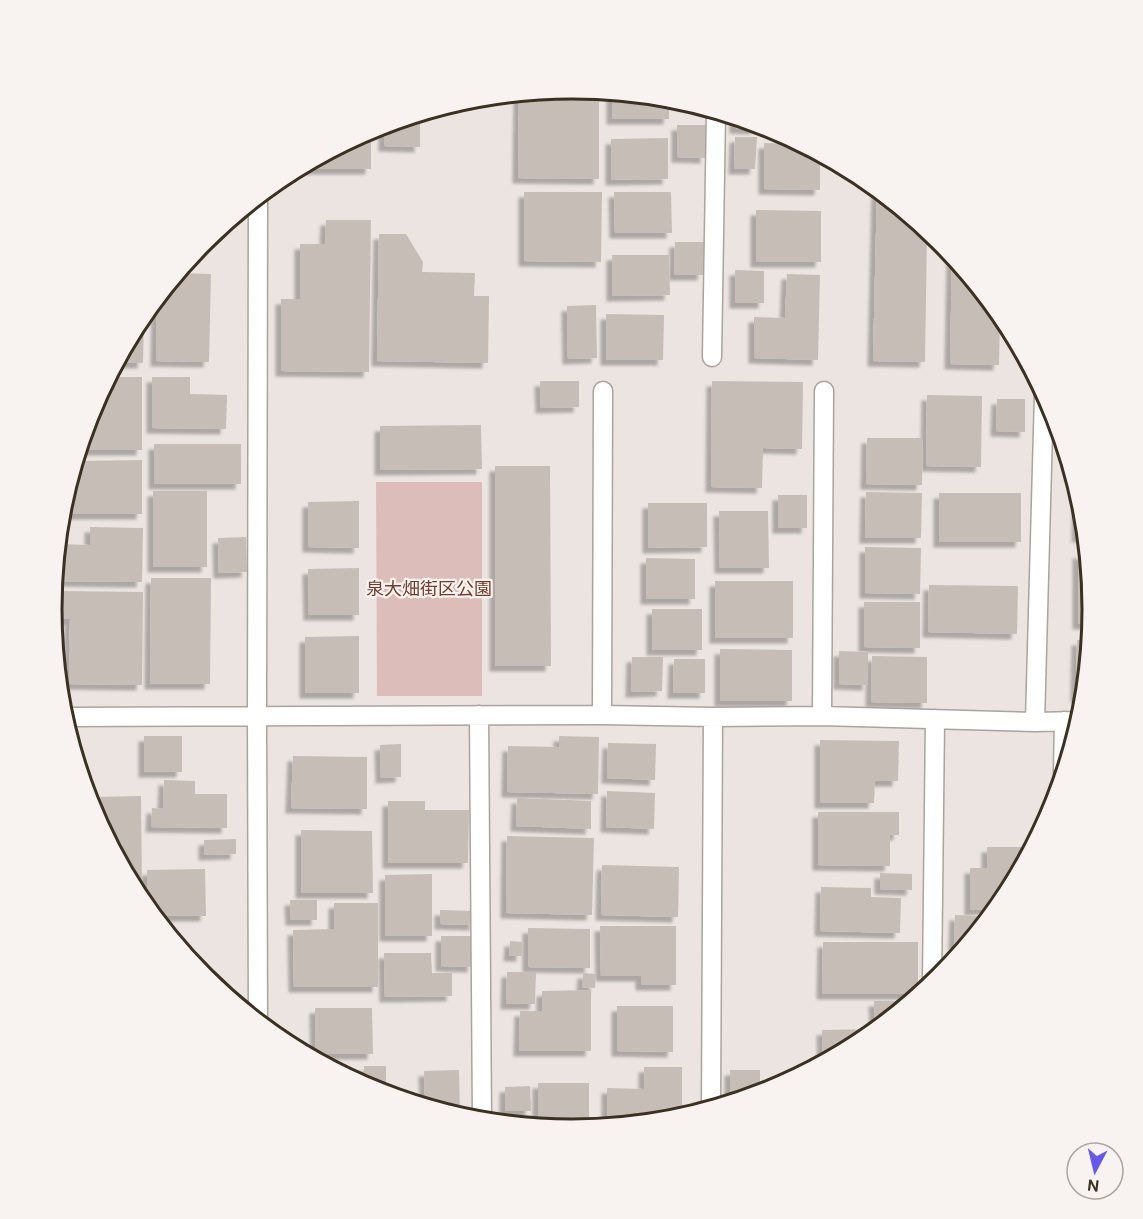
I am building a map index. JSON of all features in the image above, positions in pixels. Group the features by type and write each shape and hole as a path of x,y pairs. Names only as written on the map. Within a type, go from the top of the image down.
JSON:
{"street":[{"path":"712,357 716,121"},
{"path":"258,207 256,716 258,1012"},
{"path":"602,715 603,391"},
{"path":"822,717 824,392"},
{"path":"1035,722 1043,415"},
{"path":"479,715 482,1112"},
{"path":"73,717 602,715 1069,721"},
{"path":"711,1099 712,717"},
{"path":"932,970 935,719"}],"green space":[{"name":"泉大畑街区公園","path":"376,482 482,482 482,696 377,696"}],"building":[{"path":"572,99 599,101 599,179 518,178 519,103"},
{"path":"612,102 669,109 669,119 612,119"},
{"path":"420,123 420,147 384,146 384,135"},
{"path":"677,125 706,125 706,158 677,157"},
{"path":"735,137 757,137 755,169 734,169"},
{"path":"668,138 668,179 611,180 611,139"},
{"path":"371,140 371,169 315,169"},
{"path":"764,143 779,143 820,165 820,190 764,189"},
{"path":"524,192 602,192 601,262 524,261"},
{"path":"614,192 671,192 672,233 615,233"},
{"path":"877,201 927,244 925,362 873,361"},
{"path":"756,210 821,211 821,262 756,262"},
{"path":"326,220 371,220 369,372 281,371 281,299 300,299 300,244 325,244"},
{"path":"379,234 406,234 423,262 422,272 475,273 474,296 489,296 488,363 377,361"},
{"path":"675,242 704,242 703,275 674,275"},
{"path":"612,255 669,255 670,295 612,296"},
{"path":"735,270 764,271 764,303 735,303"},
{"path":"952,270 1000,332 999,365 950,364"},
{"path":"188,273 211,274 209,362 156,361 157,313"},
{"path":"787,274 820,275 818,360 754,358 754,317 785,318"},
{"path":"596,305 597,358 568,359 567,306"},
{"path":"606,314 664,315 663,360 606,360"},
{"path":"144,332 143,363 126,362"},
{"path":"118,377 142,377 142,450 88,450 100,414"},
{"path":"152,377 190,377 190,394 227,395 226,429 152,428"},
{"path":"540,381 579,381 579,407 541,408"},
{"path":"712,381 803,382 802,449 763,448 762,488 711,487"},
{"path":"927,395 982,396 981,467 926,466"},
{"path":"997,399 1025,399 1025,432 996,431"},
{"path":"481,425 482,469 380,470 380,426"},
{"path":"867,438 923,438 922,485 866,484"},
{"path":"154,444 241,444 241,484 154,484"},
{"path":"142,460 142,514 73,514 73,503 84,461"},
{"path":"495,466 550,466 551,666 495,666"},
{"path":"153,491 207,491 207,567 153,567"},
{"path":"866,492 922,493 921,538 865,538"},
{"path":"939,493 1021,493 1021,542 939,542"},
{"path":"778,495 807,495 807,528 778,528"},
{"path":"359,501 359,548 308,547 308,502"},
{"path":"648,503 707,503 707,547 648,548"},
{"path":"719,511 768,511 769,568 720,568"},
{"path":"90,527 143,528 142,582 63,581 66,544 90,545"},
{"path":"246,537 247,572 219,573 218,538"},
{"path":"865,547 921,548 920,594 865,593"},
{"path":"1078,554 1082,609 1081,624 1078,624"},
{"path":"646,558 695,559 695,599 646,599"},
{"path":"359,568 359,615 309,615 308,569"},
{"path":"151,578 211,578 210,684 150,684"},
{"path":"715,581 793,581 793,638 715,638"},
{"path":"929,585 1018,586 1017,634 928,632"},
{"path":"63,591 143,592 142,685 69,684 70,619 62,619"},
{"path":"864,602 920,602 920,648 864,647"},
{"path":"652,609 702,609 702,650 652,650"},
{"path":"359,636 359,693 305,693 305,637"},
{"path":"1077,640 1080,640 1077,676 1076,681"},
{"path":"720,649 792,650 792,701 720,701"},
{"path":"839,651 868,652 868,685 839,684"},
{"path":"872,656 927,657 927,703 871,702"},
{"path":"632,657 663,657 662,691 631,692"},
{"path":"674,659 705,659 705,693 673,693"},
{"path":"144,736 182,736 182,772 144,772"},
{"path":"559,736 599,737 598,794 507,792 508,746 559,747"},
{"path":"820,740 899,741 898,781 875,781 874,803 820,803"},
{"path":"608,743 656,744 655,780 607,778"},
{"path":"401,744 401,777 381,778 380,745"},
{"path":"293,756 367,757 367,809 291,808"},
{"path":"164,780 195,781 195,794 227,794 227,828 151,827 152,808 163,809"},
{"path":"607,791 655,793 654,829 606,827"},
{"path":"141,796 142,884 114,835 97,797"},
{"path":"517,798 591,801 591,829 516,826"},
{"path":"388,801 425,801 425,810 469,810 468,863 388,863"},
{"path":"818,812 899,812 899,835 890,835 890,866 818,865"},
{"path":"301,830 372,831 373,893 301,893"},
{"path":"507,836 594,838 592,915 506,913"},
{"path":"236,839 236,854 204,855 204,840"},
{"path":"987,847 1022,847 984,909 970,910 970,868 987,868"},
{"path":"602,865 679,867 678,917 601,915"},
{"path":"205,869 206,916 164,916 147,893 147,870"},
{"path":"880,873 912,874 912,890 880,889"},
{"path":"432,874 432,936 385,936 385,875"},
{"path":"821,887 871,888 871,897 901,898 900,933 820,931"},
{"path":"290,900 317,900 317,920 291,920"},
{"path":"334,903 378,903 378,987 294,987 293,930 334,929"},
{"path":"440,910 475,911 475,925 440,924"},
{"path":"955,915 979,916 956,945 954,945"},
{"path":"600,926 676,926 676,985 641,985 641,976 601,976"},
{"path":"528,928 590,929 590,968 528,967"},
{"path":"441,936 473,936 473,967 441,966"},
{"path":"510,941 522,942 522,956 509,956"},
{"path":"823,942 918,942 918,983 907,994 822,994"},
{"path":"384,953 431,953 432,973 452,973 452,996 385,997"},
{"path":"507,972 536,972 535,1004 506,1004"},
{"path":"583,973 596,974 595,988 582,987"},
{"path":"591,990 591,1051 519,1051 520,1011 542,1011 542,991"},
{"path":"874,1001 898,1001 882,1014 875,1019"},
{"path":"617,1006 673,1006 673,1052 617,1051"},
{"path":"315,1008 372,1008 373,1054 322,1054 316,1051"},
{"path":"861,1029 823,1053 822,1030"},
{"path":"364,1066 386,1066 386,1084 364,1075"},
{"path":"644,1067 682,1067 682,1107 607,1118 607,1088 644,1089"},
{"path":"459,1070 460,1107 421,1096 425,1096 424,1071"},
{"path":"730,1070 760,1070 760,1083 730,1092"},
{"path":"538,1083 589,1083 589,1119 538,1118"},
{"path":"530,1086 531,1111 505,1111 505,1087"}]}
